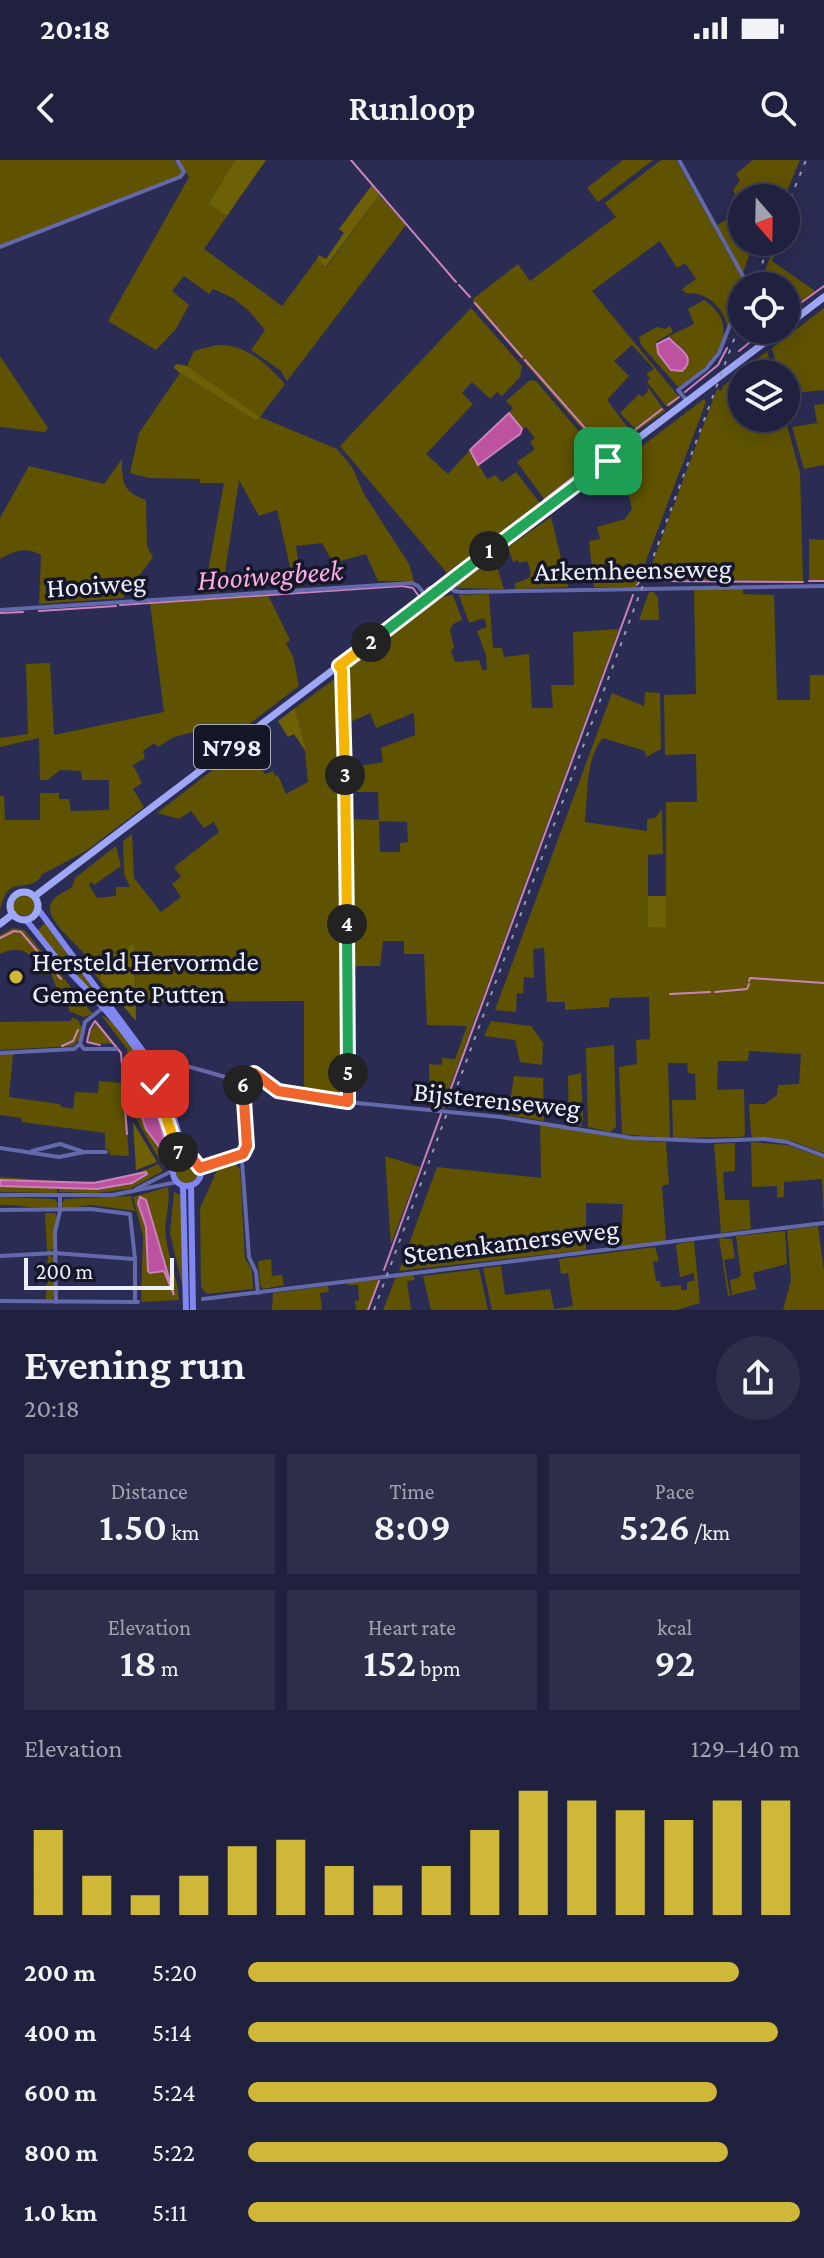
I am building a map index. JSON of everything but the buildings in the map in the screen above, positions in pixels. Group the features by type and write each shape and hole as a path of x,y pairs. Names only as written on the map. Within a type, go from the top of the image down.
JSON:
{"main road":[{"path":"800,315 824,297"},
{"name":"N798","path":"0,924 13,914 10,902 13,897 24,891 35,896 338,664 767,344"},
{"path":"13,914 26,920 31,918 38,909 35,896"}],"street":[{"path":"0,247 180,177 184,172 177,160"},
{"path":"679,160 738,272"},
{"path":"687,401 678,390 716,358 728,328"},
{"name":"Hooiweg","path":"0,610 412,583 429,598"},
{"name":"Arkemheenseweg","path":"446,584 454,591 461,592 824,586"},
{"path":"338,664 342,670 346,810 348,1102"},
{"path":"38,909 104,1006"},
{"path":"26,920 139,1043 162,1082 183,1158"},
{"path":"0,1053 74,1049 80,1044 85,1022 104,1006"},
{"path":"80,1044 84,1049 116,1049"},
{"name":"Bijsterenseweg","path":"176,1063 243,1082 254,1073 278,1091 348,1102 501,1117 632,1138 707,1141 764,1139 787,1142 824,1156"},
{"path":"200,1168 239,1157 247,1146 243,1082"},
{"path":"28,1152 60,1144 84,1152"},
{"path":"0,1148 59,1157 106,1152"},
{"path":"239,1157 244,1165 249,1257 256,1272 258,1293"},
{"path":"0,1195 103,1196 191,1185 199,1178 200,1168 197,1161 183,1158"},
{"path":"130,1192 172,1171 183,1158"},
{"path":"172,1171 180,1184 186,1310"},
{"path":"191,1185 193,1310"},
{"path":"56,1302 55,1232 60,1196"},
{"path":"0,1210 91,1209 130,1214 136,1302 0,1301"},
{"name":"Stenenkamerseweg","path":"203,1299 824,1223"},
{"path":"0,1256 55,1253 135,1259"},
{"path":"68,1302 68,1310"}],"shaded area":[{"path":"0,160 174,160 182,172 179,176 0,246"},
{"path":"178,160 235,160 208,204 227,216 204,249 282,306 317,259 327,267 379,195 406,225 287,381 281,371 251,350 265,330 249,311 233,298 213,289 209,294 184,276 172,291 189,305 176,329 156,350 108,321 189,177"},
{"path":"235,160 266,160 227,216 208,204"},
{"path":"623,160 653,160 598,202 587,188"},
{"path":"661,160 676,160 739,272 728,272 728,327 722,312 712,301 685,293 682,289 696,279 685,263 677,268 660,241 592,291 680,398 666,406 647,382 650,378 646,374 654,369 632,345 614,361 629,376 607,400 631,432 603,453 473,303 473,299 518,264 530,281 616,217 605,203"},
{"path":"753,160 800,160 790,184 738,184 740,181 736,174"},
{"path":"372,185 379,195 326,267 317,259 319,255 326,259 344,233 339,229"},
{"path":"728,218 728,247 716,226"},
{"path":"733,256 749,256 742,272"},
{"path":"771,256 774,256 772,261 788,272 764,272"},
{"path":"800,281 815,291 800,303"},
{"path":"704,300 717,311 723,323 723,336 711,360 678,387 641,345 639,337 657,327 665,329 670,326 673,332 656,342 658,353 669,368 684,370 689,361 685,351 669,336 694,324 688,309"},
{"path":"471,308 522,366 520,377 502,396 497,392 490,399 472,382 462,393 473,404 426,454 448,474 470,450 487,479 495,475 502,482 516,472 540,503 447,573 340,446"},
{"path":"824,308 824,390 800,393 800,360 775,360 772,348 777,344 800,344 800,326"},
{"path":"669,338 687,357 682,371 671,370 658,353 657,344"},
{"path":"217,345 246,351 263,362 285,384 260,417 337,449 352,467 364,494 409,564 414,581 378,581 366,554 333,563 322,543 296,546 302,587 299,587 292,575 277,510 259,516 239,480 222,592 204,593 224,483 149,478 130,473 139,433 180,373 256,421 259,417 187,366 194,351"},
{"path":"767,351 769,360 756,360"},
{"path":"0,356 48,428 45,432 0,427"},
{"path":"176,364 187,366 260,417 256,421 180,373 174,368"},
{"path":"530,380 536,381 600,456 544,499 517,462 535,449 530,442 535,438 526,427 522,429 509,413 513,408 506,401"},
{"path":"728,382 728,432 789,432 800,473 803,581 646,580 717,389 721,391"},
{"path":"647,386 665,411 637,431 620,413 639,394 643,397 648,391"},
{"path":"704,399 706,402 636,587 594,587 589,541 600,539 597,527 625,519 632,509 621,462"},
{"path":"824,404 824,465 804,469 793,432 800,432 800,426 817,423 814,405"},
{"path":"509,413 522,429 520,434 478,465 470,450"},
{"path":"122,459 125,486 146,500 147,546 153,557 123,598 39,604 41,555 20,551 0,559 0,518 29,466 104,484"},
{"path":"551,517 568,587 516,589 514,584 529,578 531,572 527,561 513,562 508,547"},
{"path":"809,539 824,540 824,580 809,581"},
{"path":"494,557 504,589 455,588 455,587"},
{"path":"743,588 743,594 774,595 777,700 810,700 810,675 824,675 824,1153 792,1141 752,1137 751,1134 749,1104 765,1104 777,1095 778,1085 799,1084 801,1054 749,1051 748,1061 718,1061 717,1090 744,1089 745,1134 742,1137 673,1138 672,1100 696,1100 695,1074 688,1073 687,1063 668,1063 670,1138 622,1134 619,1067 637,1064 636,1040 650,1039 649,997 610,998 609,1007 565,1010 565,1002 547,1002 544,948 533,949 534,978 524,977 523,994 517,993 516,1012 495,1010 612,693 644,706 645,692 660,693 661,749 646,757 645,751 603,738 590,767 585,822 647,831 647,819 655,818 662,809 663,854 648,855 648,926 666,928 666,802 697,802 696,754 665,755 664,695 696,694 694,589"},
{"path":"649,592 654,592 658,598 659,620 639,620"},
{"path":"489,594 493,648 502,648 504,657 529,654 532,708 553,708 551,685 574,685 573,632 619,629 442,1108 430,1107 429,1064 442,1065 442,1058 455,1059 467,1026 427,1025 424,954 404,954 404,941 383,941 380,966 350,966 348,819 379,820 378,792 347,792 346,768 383,762 381,748 415,735 414,713 376,728 370,713 346,724 346,671 441,597 453,595 462,620 453,624 450,630 455,662 479,660 482,670 487,670 486,655 477,631 487,627 484,618 469,623 459,595","holes":["379,821 407,822 408,842 400,843 400,852 380,852"]},
{"path":"268,595 290,640 286,644 293,656 299,686 220,746 206,728 172,738 158,747 154,743 143,751 145,758 133,765 142,783 133,789 144,807 86,851 41,875 35,882 12,888 3,899 0,911 0,796 4,796 5,820 40,820 40,793 59,793 59,799 69,799 71,811 109,810 109,780 82,780 81,771 60,770 48,780 40,780 39,738 0,747 0,738 28,734 26,664 50,663 54,735 164,712 150,603"},
{"path":"340,675 346,1088 339,1098 304,1094 304,1001 136,1002 134,944 101,979 109,989 106,990 84,959 85,955 57,924 50,910 53,900 71,888 75,878 116,846 121,866 94,885 91,882 89,885 97,898 116,896 116,887 130,887 124,874 123,841 132,834 134,878 161,912 181,897 172,884 181,877 174,867 219,832 214,822 204,828 191,811 179,819 157,813 245,745 265,774 273,771 275,776 278,775 286,794 308,782 305,750 295,708"},
{"path":"295,708 306,752 294,734 288,737 278,721"},
{"path":"24,894 32,897 35,905 32,913 24,916 16,913 13,905 16,897"},
{"path":"648,896 666,896 666,928 648,927"},
{"path":"45,923 96,993 94,995 37,931"},
{"path":"13,928 24,930 93,1014 83,1017 69,1011 65,992 57,989 51,974 41,975 35,961 26,952 14,950 0,954 0,935"},
{"path":"134,943 136,1021 101,980 99,959 119,958"},
{"path":"101,1015 127,1038 158,1097 176,1152 164,1168 133,1113 127,1049","holes":["140,1080 150,1096 164,1137 146,1129 141,1113 147,1097"]},
{"path":"72,1017 78,1020 82,1028 79,1040 73,1046 0,1050 0,1022 71,1021"},
{"path":"491,1021 531,1026 543,1043 542,1065 520,1062 515,1040 484,1036"},
{"path":"96,1023 115,1044 89,1043 90,1032"},
{"path":"614,1045 616,1127 610,1132 588,1127 586,1048"},
{"path":"0,1054 13,1054 9,1097 60,1104 61,1107 73,1109 75,1092 98,1093 99,1081 123,1083 129,1156 110,1155 105,1149 105,1133 22,1122 22,1118 0,1115"},
{"path":"581,1073 581,1126 569,1124 568,1076"},
{"path":"514,1076 543,1078 544,1121 508,1115"},
{"path":"139,1078 145,1084 156,1113 164,1142 163,1152 146,1129 142,1117 147,1097"},
{"path":"133,1122 157,1162 136,1170"},
{"path":"540,1125 666,1142 669,1184 662,1186 666,1241 621,1246 623,1204 586,1203 586,1250 399,1271 437,1167 541,1178"},
{"path":"751,1142 787,1145 824,1158 824,1220 822,1179 784,1182 784,1197 777,1198 777,1186 752,1187"},
{"path":"735,1143 735,1171 723,1172 725,1200 749,1200 751,1229 721,1233 714,1144"},
{"path":"385,1156 420,1167 391,1244"},
{"path":"187,1161 195,1164 198,1172 195,1180 187,1183 179,1180 176,1172 179,1164"},
{"path":"234,1162 240,1169 245,1258 252,1270 253,1289 207,1294 201,1287 200,1208 218,1168"},
{"path":"158,1164 163,1171 130,1189 94,1193 59,1192 60,1181 110,1179"},
{"path":"146,1172 132,1183 97,1189 0,1186 0,1180 94,1183"},
{"path":"0,1177 57,1181 57,1193 0,1192"},
{"path":"168,1187 165,1232 179,1300 141,1302 143,1236 133,1197","holes":["142,1197 146,1200 155,1237 174,1294 164,1271 148,1271 146,1227 139,1199"]},
{"path":"174,1192 181,1195 184,1293 170,1233"},
{"path":"131,1196 135,1211 92,1205 61,1206 64,1199"},
{"path":"0,1197 54,1199 58,1203 57,1207 50,1208 0,1205"},
{"path":"140,1197 146,1200 174,1295 164,1271 148,1271 146,1227 138,1203"},
{"path":"45,1213 55,1213 57,1217 54,1248 50,1251 47,1251"},
{"path":"818,1226 824,1271 824,1310 783,1310 791,1280 787,1230"},
{"path":"785,1231 787,1264 753,1273 756,1289 728,1296 719,1238 732,1239 735,1258 724,1260 730,1295 730,1280 741,1275 736,1236"},
{"path":"694,1241 700,1303 676,1310 492,1310 483,1268 501,1266 505,1295 550,1289 554,1309 573,1306 568,1273 561,1274 559,1259 655,1247 659,1261 653,1262 656,1281 660,1281 661,1287 681,1285 681,1290 687,1290 687,1282 694,1281 694,1273 680,1277 676,1246"},
{"path":"48,1255 54,1258 52,1300 46,1300"},
{"path":"271,1259 272,1276 282,1275 284,1285 263,1289 258,1261"},
{"path":"479,1269 488,1310 431,1310 423,1276"},
{"path":"413,1275 415,1280 407,1281 411,1310 383,1310 396,1277"},
{"path":"379,1279 367,1310 356,1310 358,1285 347,1283"},
{"path":"328,1286 329,1292 320,1293 322,1310 272,1310 273,1293"}],"waterway":[{"path":"351,160 456,282"},
{"path":"459,285 470,297"},
{"path":"802,302 824,286"},
{"path":"475,303 522,357"},
{"path":"739,351 748,344"},
{"path":"685,392 718,365 727,348"},
{"path":"525,360 606,452"},
{"path":"668,405 679,397"},
{"path":"636,429 662,409"},
{"path":"606,452 631,433"},
{"name":"Hooiwegbeek","path":"544,500 600,456"},
{"name":"Hooiwegbeek","path":"448,574 541,503"},
{"path":"637,585 640,581"},
{"path":"654,581 803,582"},
{"path":"809,581 824,581"},
{"name":"Hooiwegbeek","path":"120,605 402,586 413,588 418,595"},
{"path":"444,1107 633,595"},
{"name":"Hooiwegbeek","path":"39,611 116,606"},
{"name":"Hooiwegbeek","path":"0,613 23,612"},
{"path":"0,938 14,931 21,932 61,979"},
{"path":"749,981 750,978 824,983"},
{"path":"715,992 747,989 749,984"},
{"path":"670,994 710,992"},
{"path":"100,1045 87,1042 95,1021 121,1053 127,1134"},
{"path":"62,1046 73,1041 78,1030"},
{"path":"384,1270 441,1114"},
{"path":"368,1310 379,1281"}],"railway":[{"path":"796,184 806,160"},
{"path":"759,272 765,256"},
{"path":"374,1310 732,344"}],"place":[{"name":"Hersteld Hervormde Gemeente Putten","path":"16,977"}],"route":[{"path":"155,1084 179,1159 193,1159 200,1168 239,1157 245,1152 243,1082 251,1073 259,1075 278,1091 348,1102 346,810 342,670 339,666 608,461"}]}
